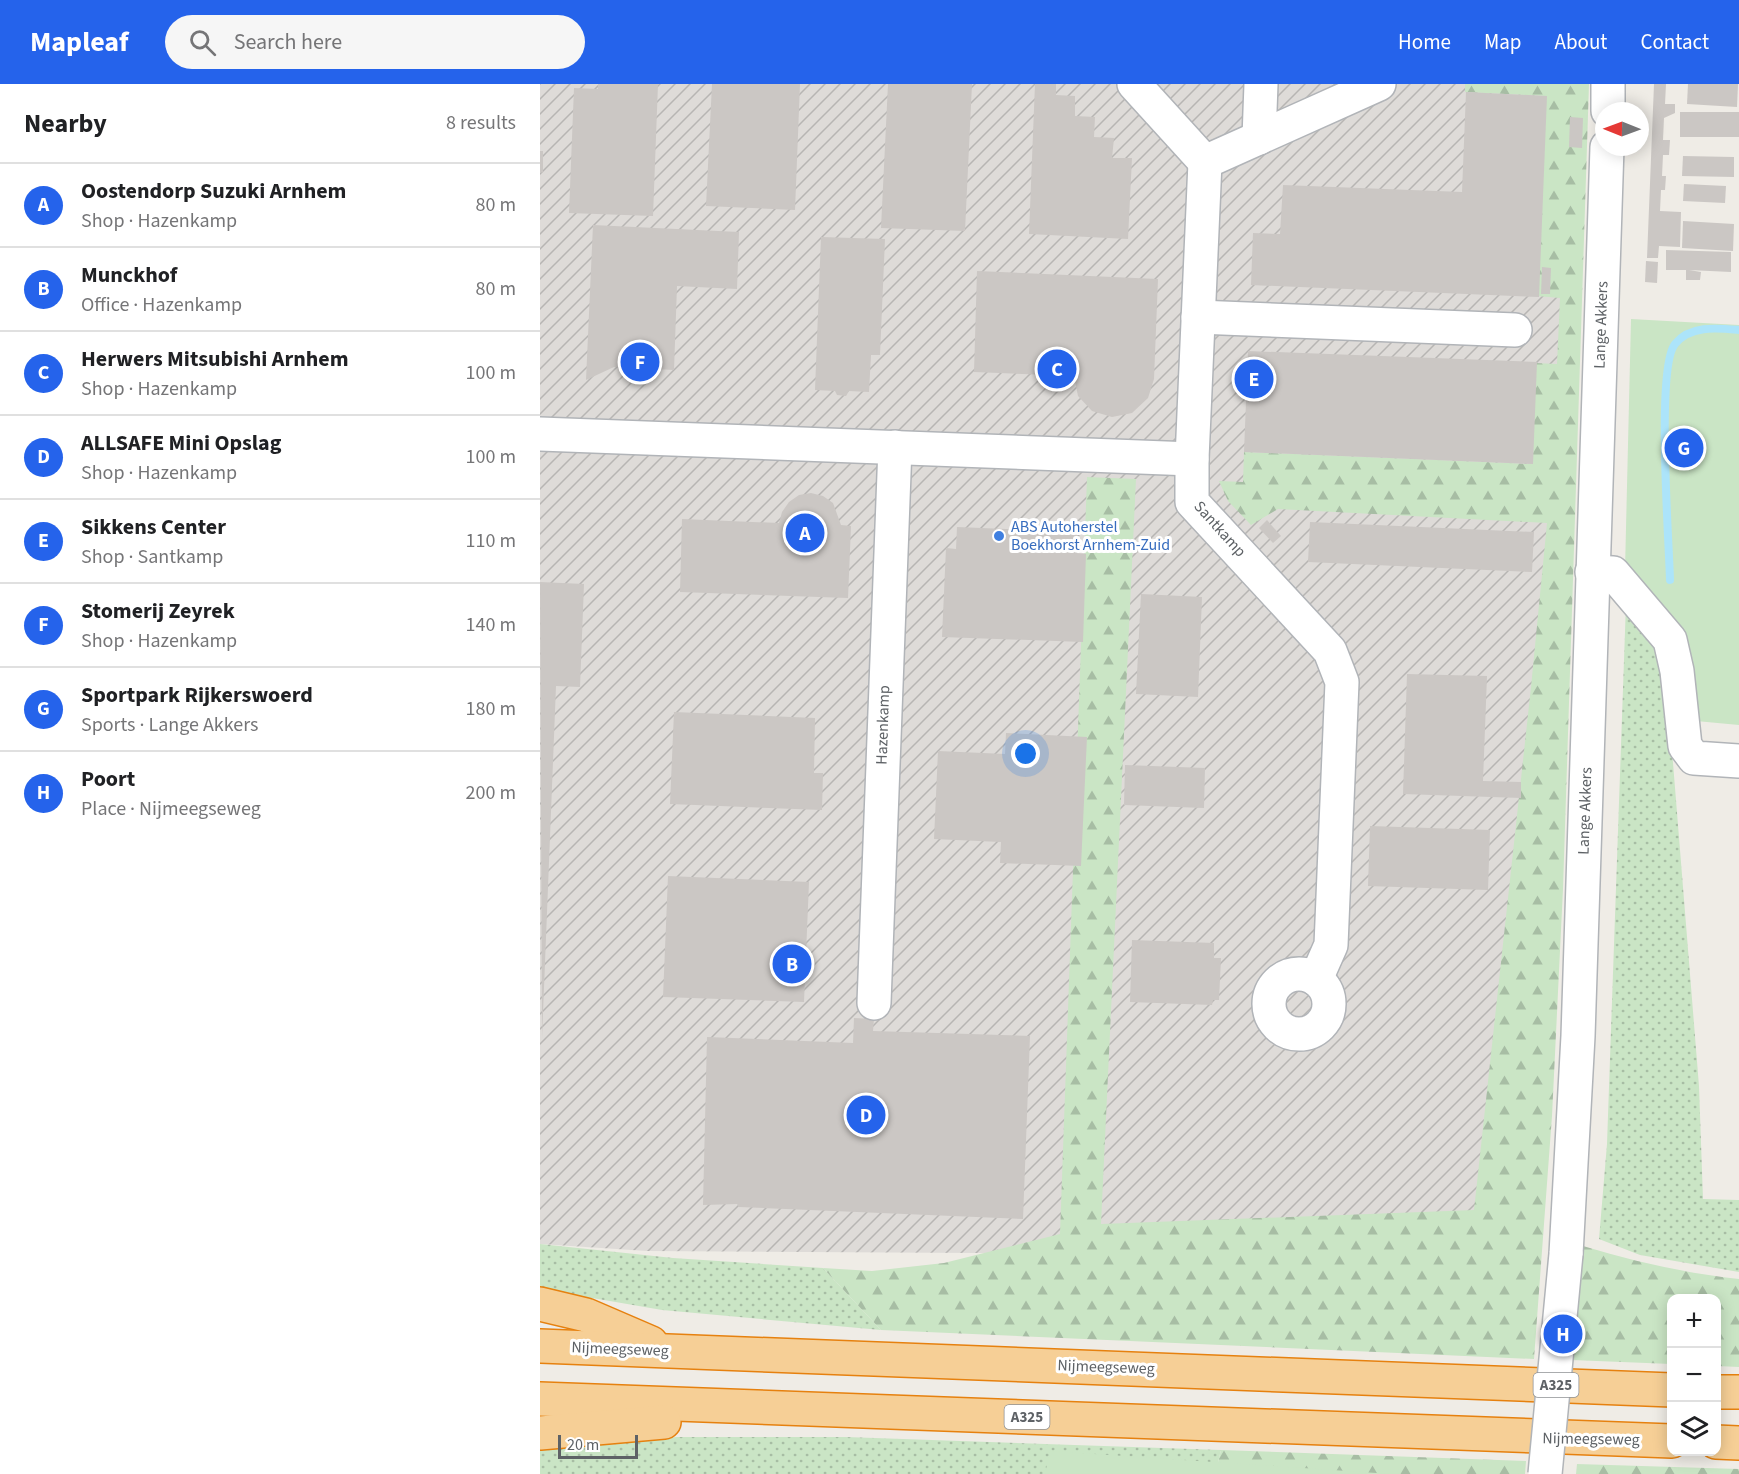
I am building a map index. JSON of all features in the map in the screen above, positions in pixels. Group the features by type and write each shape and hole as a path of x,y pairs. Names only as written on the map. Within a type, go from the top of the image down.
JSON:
{"highway":[{"name":"A325","path":"540,1304 586,1315 670,1351"},
{"name":"Nijmeegseweg","path":"540,1346 1667,1390"},
{"path":"1721,1392 1739,1392"},
{"name":"Nijmeegseweg","path":"540,1399 1667,1441"},
{"name":"A325","path":"540,1433 682,1421 728,1406"},
{"path":"1721,1442 1739,1443"}],"street":[{"path":"1134,84 1205,162 1379,84"},
{"path":"1259,138 1262,84"},
{"path":"1608,84 1608,102"},
{"name":"Lange Akkers","path":"1545,1474 1566,1254 1578,1036 1607,156"},
{"name":"Santkamp","path":"1205,162 1192,502 1330,651 1342,682 1332,945 1316,979"},
{"path":"1198,317 1515,330"},
{"path":"540,435 1192,459"},
{"name":"Hazenkamp","path":"874,1003 895,447"},
{"path":"1592,577 1613,573 1670,640 1685,746 1689,752 1694,758 1739,761"}],"shaded area":[{"path":"540,84 1567,84 1565,610 1504,1256 647,1251 540,1244"}],"green space":[{"path":"1465,84 1589,84 1563,889 1552,1116 1534,1359 881,1330 823,1268 872,1271 944,1263 1060,1234 1087,477 1136,479 1101,1224 1474,1210 1547,523 1278,509 1251,525 1228,501 1219,481 1243,482 1244,452 1530,464 1535,363 1557,364 1560,298 1537,296 1545,96 1465,92"},
{"path":"1631,319 1739,325 1739,725 1696,721 1625,570"},
{"path":"1626,603 1664,651 1699,1086 1703,1199 1739,1200 1739,1272 1640,1255 1599,1239 1607,1144"},
{"path":"540,1244 673,1258 823,1268 881,1330 662,1310 540,1289"},
{"path":"1583,1246 1660,1266 1739,1279 1739,1367 1721,1366 1721,1294 1667,1294 1667,1364 1572,1360"},
{"path":"677,1437 846,1437 1221,1450 1215,1474 540,1474 540,1449"},
{"path":"1221,1450 1526,1461 1525,1474 1215,1474"},
{"path":"1050,1451 1391,1474 1045,1474"},
{"path":"1577,1464 1739,1469 1739,1474 1576,1474"}],"building":[{"path":"598,84 658,84 653,216 569,213 574,88 598,89"},
{"path":"712,84 800,84 795,210 706,206"},
{"path":"888,84 972,84 965,231 881,228"},
{"path":"1035,84 1056,84 1056,95 1075,96 1075,116 1095,117 1094,137 1114,138 1112,158 1132,158 1128,239 1029,234"},
{"path":"1654,84 1666,84 1665,104 1675,104 1675,113 1664,118 1663,140 1670,140 1669,155 1663,155 1662,176 1666,176 1665,190 1661,190 1660,211 1681,212 1680,247 1659,246 1658,258 1647,258"},
{"path":"1688,84 1738,84 1737,107 1687,104"},
{"path":"1466,92 1547,96 1539,297 1251,285 1253,233 1280,234 1283,185 1462,192"},
{"path":"1680,112 1739,112 1739,137 1680,137"},
{"path":"1570,117 1583,118 1582,148 1569,147"},
{"path":"540,151 543,151 543,173 540,172"},
{"path":"1683,156 1734,157 1734,177 1682,176"},
{"path":"1684,184 1726,186 1725,203 1683,201"},
{"path":"1683,221 1734,224 1733,251 1682,248"},
{"path":"593,225 739,232 737,289 677,286 674,370 614,367 586,380"},
{"path":"821,237 885,239 880,355 871,355 869,392 849,391 846,396 837,395 835,391 815,390"},
{"path":"1666,250 1731,252 1731,272 1689,270 1701,272 1700,280 1686,280 1686,270 1666,270"},
{"path":"1646,261 1658,262 1657,283 1645,282"},
{"path":"1542,267 1551,268 1550,294 1541,294"},
{"path":"977,271 1158,279 1154,379 1148,398 1132,413 1112,417 1092,411 1078,396 1074,376 974,372"},
{"path":"1248,351 1537,362 1533,464 1244,452"},
{"path":"811,493 823,496 833,503 841,525 851,526 848,598 680,592 682,519 779,523 782,512 789,502 799,495"},
{"path":"1267,520 1281,536 1273,543 1259,528"},
{"path":"1310,522 1534,532 1532,572 1308,562"},
{"path":"957,527 1077,532 1076,553 1086,554 1083,642 942,637 946,548 956,549"},
{"path":"540,582 584,584 580,687 556,686 542,1038"},
{"path":"1141,594 1202,597 1198,697 1136,694"},
{"path":"1407,674 1487,676 1483,781 1521,782 1521,798 1403,794"},
{"path":"674,712 815,718 814,773 823,773 822,810 670,804"},
{"path":"1006,733 1087,737 1081,866 1000,863 1001,842 934,839 938,751 1005,754"},
{"path":"1125,765 1205,768 1204,808 1124,805"},
{"path":"1370,826 1490,830 1488,890 1368,886"},
{"path":"668,876 809,882 804,1002 663,997"},
{"path":"1132,940 1214,943 1214,958 1221,958 1219,1000 1213,1000 1212,1005 1130,1002"},
{"path":"854,1018 874,1019 873,1031 1030,1036 1023,1219 739,1207 737,1204 703,1205 707,1037 853,1043"}],"waterway":[{"path":"1670,580 1665,456 1666,385 1669,359 1675,344 1688,334 1704,329 1739,330"}],"place":[{"name":"Stomerij Zeyrek","path":"640,362"},
{"name":"Herwers Mitsubishi Arnhem","path":"1057,369"},
{"name":"Sikkens Center","path":"1254,379"},
{"name":"Sportpark Rijkerswoerd","path":"1684,448"},
{"name":"Oostendorp Suzuki Arnhem","path":"805,533"},
{"name":"ABS Autoherstel Boekhorst Arnhem-Zuid","path":"999,536"},
{"name":"Munckhof","path":"792,964"},
{"name":"ALLSAFE Mini Opslag","path":"866,1115"},
{"name":"Poort","path":"1563,1334"}]}
